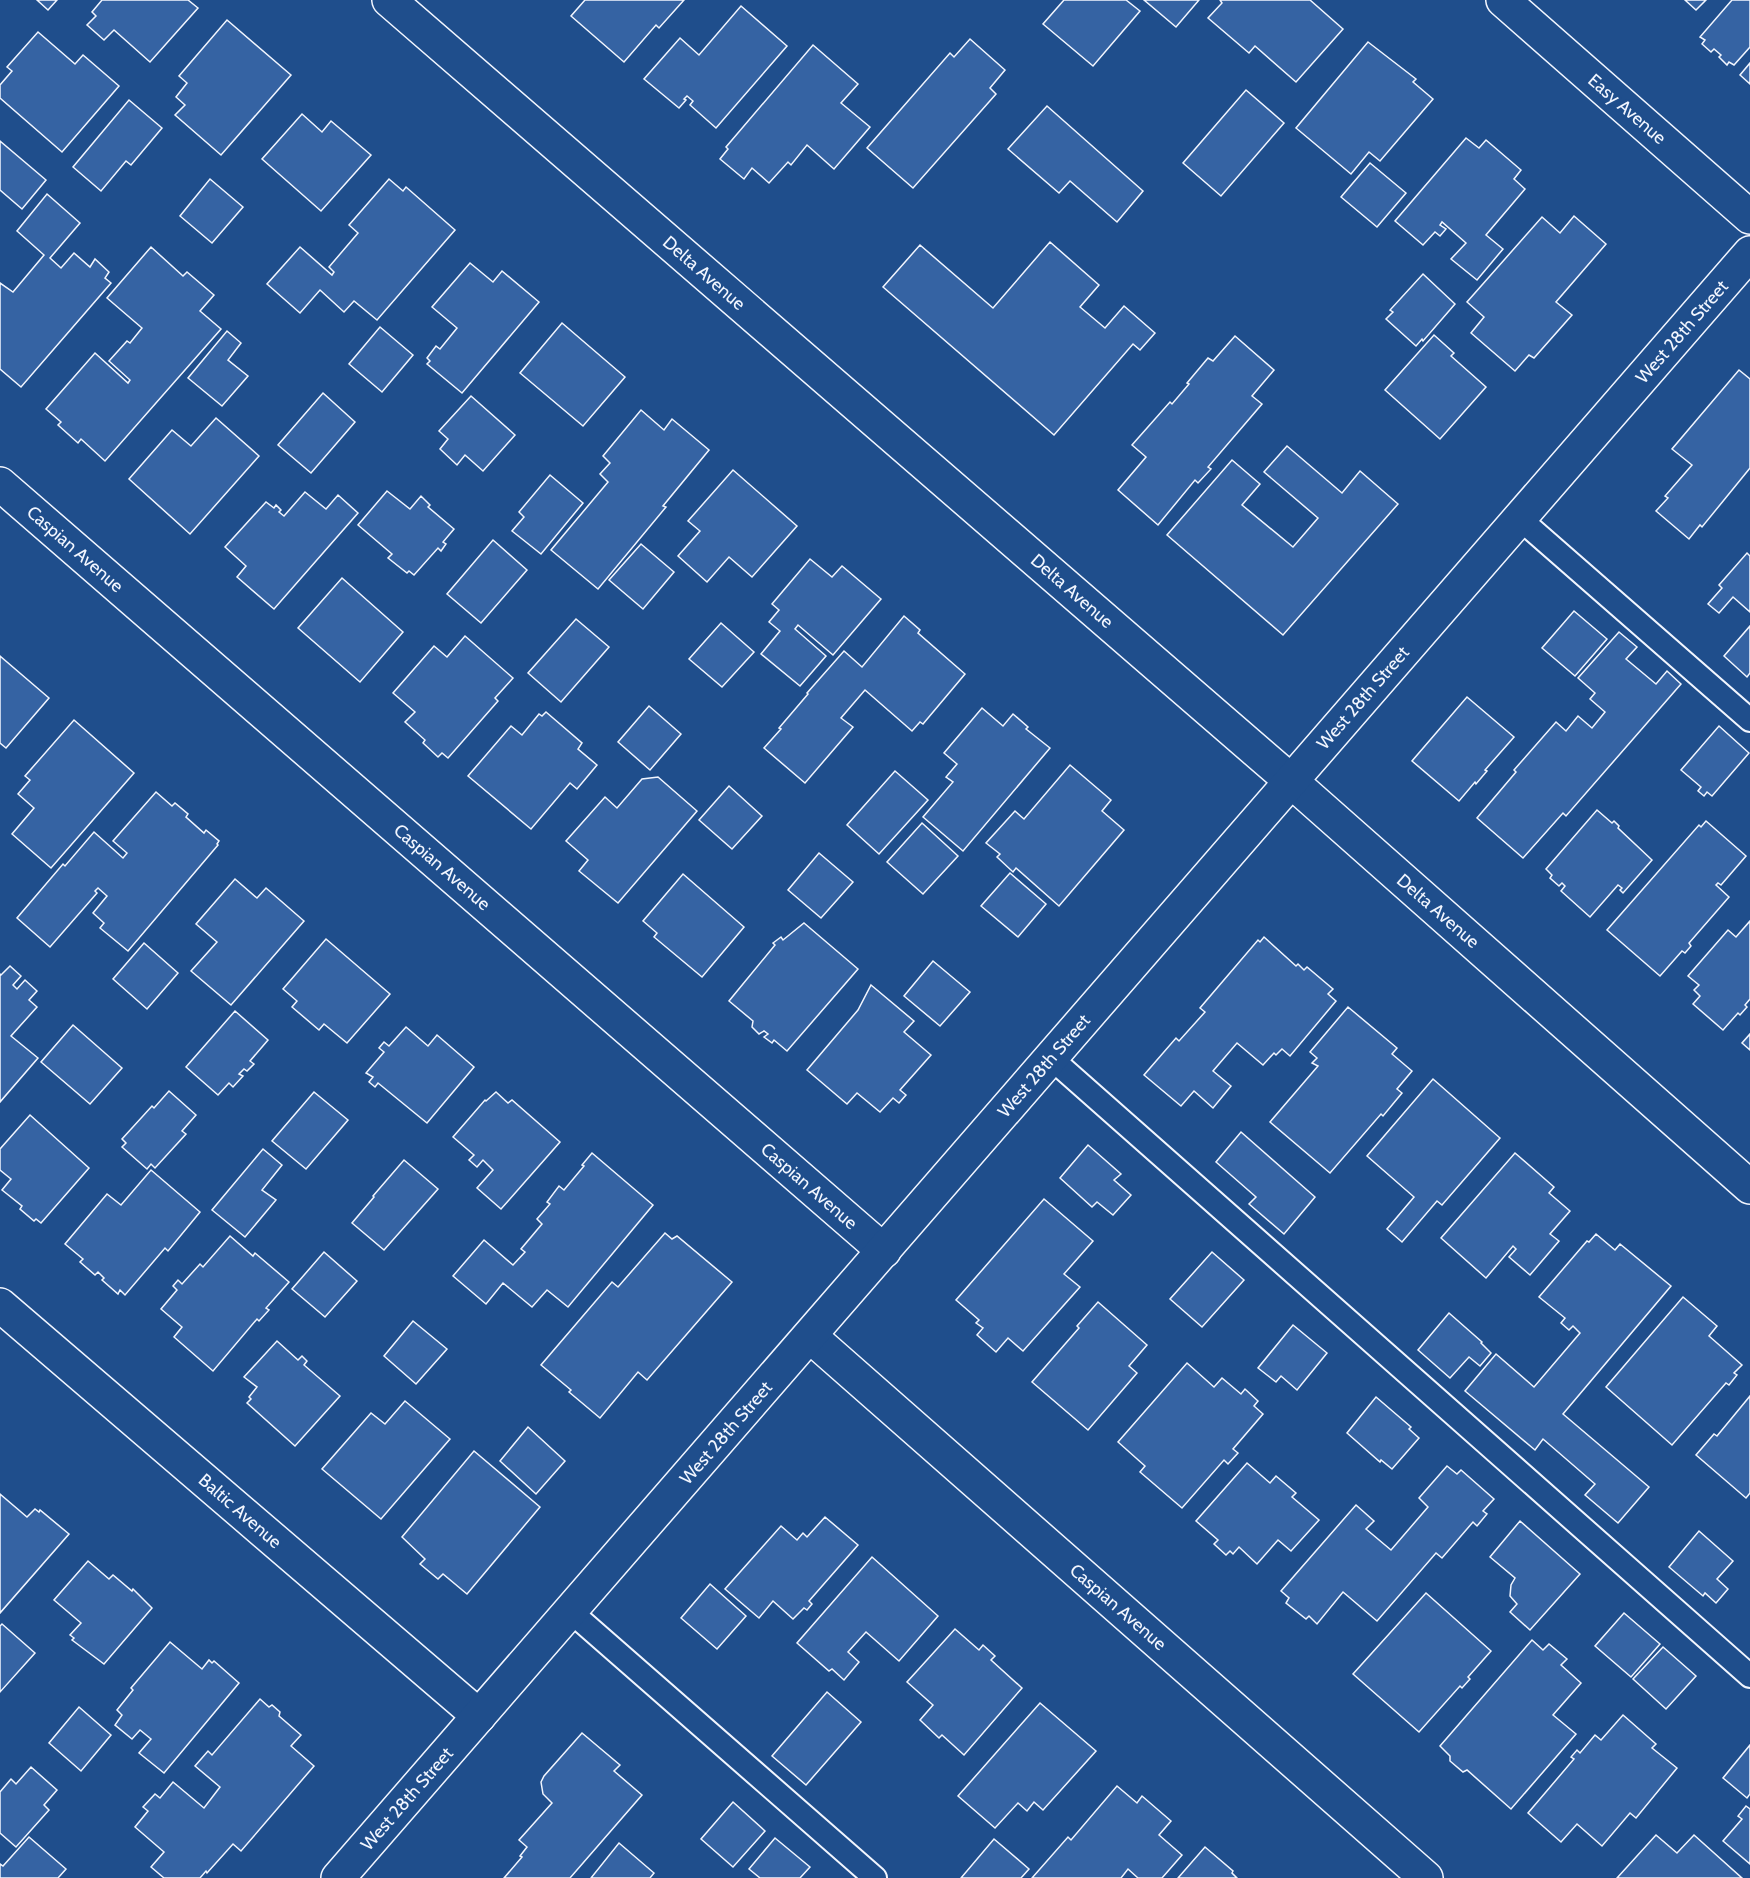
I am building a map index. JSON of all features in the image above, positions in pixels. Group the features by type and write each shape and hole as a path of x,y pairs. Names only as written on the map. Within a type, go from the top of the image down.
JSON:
{"street":[{"name":"Delta Avenue","path":"389,0 1291,781 1750,1187"},
{"name":"Easy Avenue","path":"1503,0 1750,217"},
{"name":"West 28th Street","path":"339,1878 1750,253"},
{"name":"Caspian Avenue","path":"0,484 884,1251"},
{"name":"Baltic Avenue","path":"0,1305 479,1716"},
{"name":"Caspian Avenue","path":"810,1336 1426,1878"}],"lane":[{"path":"1519,518 1750,720"},
{"path":"1051,1059 1750,1676"},
{"path":"570,1611 875,1878"}],"building":[{"path":"37,0 57,0 48,10"},
{"path":"102,0 188,0 198,8 150,62 114,30 104,40 87,25 96,16 92,12"},
{"path":"585,0 684,0 659,28 656,25 624,62 571,16"},
{"path":"1064,0 1126,0 1140,11 1093,66 1043,24"},
{"path":"1144,0 1199,0 1176,27"},
{"path":"1220,0 1310,0 1343,29 1296,82 1255,46 1249,53 1208,18 1222,3"},
{"path":"1685,0 1706,0 1696,10"},
{"path":"1732,0 1750,0 1750,47 1734,65 1729,62 1727,65 1714,49 1711,52 1702,44 1705,40 1700,37"},
{"path":"741,6 787,46 716,128 690,105 693,101 687,96 679,108 644,79 680,38 699,55"},
{"path":"227,20 291,75 221,155 175,115 185,105 176,97 187,83 179,76"},
{"path":"38,32 75,64 83,55 119,86 62,152 0,98 0,85 12,71 7,67"},
{"path":"970,39 1005,70 990,88 996,94 913,188 867,148 950,53 954,57"},
{"path":"1368,42 1416,79 1413,82 1433,99 1380,161 1369,152 1351,174 1296,128"},
{"path":"813,45 858,84 841,103 870,127 834,169 807,145 791,165 788,162 769,183 752,168 744,179 720,159 728,149 726,147"},
{"path":"1750,63 1750,84 1740,75"},
{"path":"1246,90 1284,123 1221,196 1183,163"},
{"path":"129,100 162,128 131,165 126,161 101,191 73,167"},
{"path":"1047,106 1143,191 1117,222 1070,181 1059,193 1008,149"},
{"path":"302,114 322,132 331,121 371,155 321,211 262,159"},
{"path":"1466,138 1479,148 1486,140 1521,170 1514,179 1525,189 1486,235 1503,249 1477,280 1451,259 1466,243 1442,222 1440,225 1446,229 1440,236 1435,232 1423,245 1395,221"},
{"path":"0,141 46,180 22,209 0,190"},
{"path":"1370,163 1406,193 1377,227 1341,197"},
{"path":"210,179 243,207 212,243 180,216"},
{"path":"389,179 403,191 406,187 455,230 377,320 354,301 344,312 320,290 300,313 267,284 300,247 332,275 334,272 329,267 358,233 349,225"},
{"path":"47,194 80,223 50,258 61,268 74,253 90,267 95,259 109,272 105,278 111,283 21,387 0,369 0,283 13,292 44,255 17,231"},
{"path":"1574,216 1606,244 1556,302 1572,315 1534,358 1529,355 1515,371 1471,333 1484,317 1467,302 1542,217 1560,233"},
{"path":"1050,242 1099,285 1080,307 1105,328 1124,306 1155,333 1140,350 1133,344 1054,435 883,287 920,245 993,308"},
{"path":"151,247 183,276 187,272 214,295 200,311 221,329 105,461 81,439 78,443 58,425 61,422 46,409 95,353 128,383 130,380 109,361 127,341 130,343 142,328 107,298"},
{"path":"470,263 493,282 502,271 539,302 462,393 427,364 430,361 427,358 436,346 440,349 457,328 432,307"},
{"path":"1423,274 1455,304 1416,346 1386,319 1393,312 1390,310"},
{"path":"562,323 625,377 583,426 520,373"},
{"path":"380,327 413,355 382,392 349,364"},
{"path":"227,331 241,343 228,360 248,376 222,406 188,378"},
{"path":"1434,335 1454,353 1451,356 1486,387 1440,439 1385,390"},
{"path":"1235,336 1274,370 1252,396 1262,404 1208,467 1211,469 1198,483 1195,480 1158,525 1118,490 1146,457 1132,445 1170,402 1172,404 1208,358 1213,361"},
{"path":"1739,370 1750,379 1750,468 1702,527 1700,525 1689,539 1656,511 1668,498 1665,496 1692,465 1672,449"},
{"path":"323,393 355,422 311,473 278,445"},
{"path":"471,396 515,435 483,471 465,455 457,465 440,449 448,439 439,431"},
{"path":"641,410 664,430 672,419 709,450 663,506 666,507 598,589 551,550 608,482 600,474 610,463 603,456"},
{"path":"216,418 259,456 190,534 129,479 172,430 191,446"},
{"path":"1287,446 1342,493 1360,471 1398,504 1283,635 1167,535 1232,460 1260,484 1242,505 1293,547 1318,518 1264,472"},
{"path":"733,470 797,526 752,577 729,557 707,582 678,556 700,531 688,521"},
{"path":"550,475 583,503 541,554 512,531 524,517 519,512"},
{"path":"387,491 410,509 421,496 430,505 428,507 454,529 443,542 446,544 441,551 438,548 414,575 409,571 407,573 388,558 392,554 358,525"},
{"path":"305,492 326,509 338,495 358,513 274,609 237,577 246,566 225,547 266,502 274,508 276,505 284,516"},
{"path":"493,540 527,570 481,623 447,594"},
{"path":"641,544 674,572 643,609 609,580"},
{"path":"1747,553 1750,556 1750,612 1733,597 1719,613 1708,604 1722,588 1719,585"},
{"path":"810,559 832,577 842,566 881,599 833,655 798,625 795,629 826,656 800,686 761,654 780,631 769,622 779,610 772,604"},
{"path":"342,578 403,632 360,682 298,628"},
{"path":"1574,611 1607,639 1575,676 1542,648"},
{"path":"904,616 920,630 918,633 965,674 923,724 920,722 912,731 865,690 841,718 853,727 805,783 764,748 807,693 844,651 862,667"},
{"path":"576,619 609,647 561,702 528,673"},
{"path":"721,623 754,652 722,687 689,659"},
{"path":"1750,626 1750,673 1747,677 1724,656"},
{"path":"1619,632 1637,647 1626,659 1656,684 1667,671 1681,684 1566,816 1563,813 1523,858 1477,818 1516,772 1514,770 1556,722 1566,731 1578,716 1592,728 1605,712 1590,699 1595,693 1578,678"},
{"path":"465,636 513,678 495,698 498,701 448,758 442,753 438,757 423,743 425,740 405,722 415,712 393,693 434,646 447,657"},
{"path":"0,656 49,698 6,748 0,743"},
{"path":"1467,697 1514,737 1485,770 1487,771 1476,784 1475,782 1459,801 1412,761"},
{"path":"649,706 681,734 650,770 618,742"},
{"path":"982,708 1003,726 1013,714 1028,727 1026,729 1050,748 963,851 923,817 953,782 946,777 957,764 944,753"},
{"path":"546,712 582,743 578,749 597,765 577,789 570,783 531,829 468,776 511,726 522,735 539,714 542,716"},
{"path":"74,720 134,773 51,868 12,834 34,808 18,794 30,780 25,776"},
{"path":"1719,726 1749,753 1712,796 1707,792 1704,796 1698,791 1701,787 1681,770"},
{"path":"1070,765 1111,800 1102,811 1124,830 1059,906 1016,868 1013,872 997,857 1000,854 986,843 1015,811 1024,819"},
{"path":"895,771 928,800 879,854 847,825"},
{"path":"658,777 697,811 618,903 579,871 588,860 566,841 605,797 617,808 642,779"},
{"path":"729,786 762,816 732,849 699,820"},
{"path":"156,792 172,806 175,803 188,814 186,817 204,833 206,830 219,841 218,845 128,951 100,928 104,923 93,913 107,896 98,888 95,891 97,893 50,947 17,918 94,832 123,858 127,853 113,841"},
{"path":"1597,810 1612,823 1614,821 1619,826 1618,828 1652,860 1623,893 1620,890 1622,888 1618,885 1590,917 1561,891 1565,886 1562,883 1559,886 1550,878 1552,875 1546,869"},
{"path":"1706,821 1746,856 1721,885 1718,883 1716,885 1729,897 1689,943 1691,946 1685,953 1682,951 1660,976 1607,930 1699,825 1701,827"},
{"path":"922,823 958,856 923,894 887,862"},
{"path":"819,853 853,882 821,918 788,890"},
{"path":"1010,873 1046,904 1018,937 981,906"},
{"path":"683,874 744,927 702,977 654,937 657,933 643,921"},
{"path":"235,879 257,898 266,888 304,921 231,1005 191,971 217,942 196,924"},
{"path":"1750,921 1750,999 1745,1005 1747,1007 1740,1015 1738,1013 1723,1030 1693,1004 1700,996 1694,990 1699,985 1688,976 1728,930 1736,937"},
{"path":"804,923 858,969 787,1051 774,1040 772,1043 764,1037 768,1034 764,1031 759,1034 752,1027 753,1021 729,1001 775,945 773,943 781,937 783,940"},
{"path":"1264,937 1296,966 1298,964 1304,970 1307,967 1333,989 1328,994 1336,1001 1290,1056 1282,1049 1276,1055 1274,1053 1263,1065 1237,1043 1213,1071 1231,1086 1213,1108 1194,1091 1181,1106 1144,1075 1176,1038 1179,1041 1205,1012 1200,1008 1258,940 1260,942"},
{"path":"326,939 390,994 347,1043 324,1024 319,1030 292,1007 297,1001 283,989"},
{"path":"144,943 178,973 147,1009 113,979"},
{"path":"933,961 970,992 940,1026 904,996"},
{"path":"10,966 21,976 13,985 17,989 25,980 37,991 29,1000 37,1007 11,1036 38,1058 0,1102 0,974"},
{"path":"871,985 914,1021 904,1032 931,1055 900,1090 906,1095 899,1103 893,1098 880,1112 857,1093 847,1104 807,1070 858,1010"},
{"path":"1348,1007 1397,1048 1392,1054 1412,1071 1397,1089 1402,1093 1330,1173 1270,1122 1318,1066 1312,1063 1317,1058 1310,1052"},
{"path":"235,1011 268,1040 250,1061 254,1064 247,1071 244,1069 239,1074 243,1076 233,1087 229,1083 218,1095 186,1067"},
{"path":"73,1025 122,1068 90,1104 41,1062"},
{"path":"406,1027 428,1046 437,1035 474,1067 427,1123 378,1083 375,1087 369,1082 373,1077 366,1073 384,1052 379,1048 384,1042 389,1046"},
{"path":"1750,1034 1750,1050 1742,1043"},
{"path":"1433,1079 1500,1138 1442,1205 1437,1201 1402,1242 1387,1229 1414,1197 1367,1156"},
{"path":"169,1091 196,1115 182,1131 186,1134 155,1168 151,1164 147,1169 122,1147 126,1143 122,1139"},
{"path":"314,1092 348,1120 306,1169 272,1141"},
{"path":"496,1092 508,1103 512,1100 560,1142 501,1209 477,1188 493,1170 483,1160 477,1167 469,1160 474,1155 453,1137 485,1100"},
{"path":"30,1115 89,1168 41,1223 36,1219 34,1221 20,1209 22,1206 2,1190 11,1179 0,1170 0,1149"},
{"path":"1241,1132 1315,1197 1284,1234 1249,1204 1256,1197 1216,1162"},
{"path":"1088,1145 1121,1174 1114,1180 1131,1195 1113,1215 1097,1202 1092,1207 1060,1178"},
{"path":"263,1149 282,1165 262,1190 276,1200 245,1237 212,1210"},
{"path":"592,1153 653,1205 568,1307 547,1290 532,1307 503,1283 486,1304 453,1276 484,1240 513,1265 525,1252 521,1249 542,1224 537,1219 550,1204 547,1202 559,1186 564,1190"},
{"path":"1515,1153 1554,1187 1549,1193 1570,1211 1550,1234 1559,1241 1530,1275 1509,1257 1516,1249 1513,1246 1486,1278 1441,1238"},
{"path":"404,1160 438,1189 384,1250 352,1223"},
{"path":"151,1170 200,1212 168,1251 165,1248 125,1295 120,1290 118,1294 102,1280 104,1278 98,1272 95,1275 80,1262 83,1259 65,1244 107,1194 121,1205"},
{"path":"1044,1199 1093,1241 1064,1274 1080,1287 1023,1351 1008,1338 996,1352 977,1335 983,1328 976,1323 979,1320 956,1300"},
{"path":"665,1233 672,1239 677,1236 732,1282 647,1380 638,1372 600,1418 541,1365 612,1282 618,1287"},
{"path":"1596,1234 1615,1250 1620,1244 1671,1286 1563,1414 1649,1487 1618,1523 1585,1495 1595,1484 1543,1439 1535,1450 1465,1391 1496,1354 1534,1387 1580,1333 1573,1326 1569,1330 1561,1323 1565,1318 1539,1297 1587,1241 1589,1242"},
{"path":"230,1236 253,1256 255,1253 289,1282 266,1308 269,1310 259,1321 257,1319 213,1371 174,1337 182,1327 161,1309 177,1290 173,1286 178,1280 182,1284 200,1264 203,1267"},
{"path":"324,1252 357,1281 325,1317 292,1289"},
{"path":"1212,1252 1244,1280 1202,1327 1170,1299"},
{"path":"1683,1297 1717,1326 1709,1336 1742,1365 1734,1373 1737,1375 1729,1385 1726,1383 1672,1445 1606,1387"},
{"path":"1098,1302 1147,1345 1129,1366 1137,1373 1088,1430 1032,1382 1079,1328 1077,1326"},
{"path":"1449,1313 1491,1353 1480,1366 1469,1357 1450,1378 1418,1350"},
{"path":"413,1321 447,1349 416,1384 384,1356"},
{"path":"1293,1325 1327,1353 1297,1390 1281,1376 1276,1382 1258,1368"},
{"path":"277,1341 298,1360 302,1356 307,1361 304,1365 340,1396 295,1446 247,1403 257,1387 244,1377"},
{"path":"1187,1363 1214,1387 1222,1378 1241,1394 1245,1389 1258,1401 1254,1406 1263,1414 1233,1449 1238,1453 1228,1464 1224,1460 1182,1508 1140,1472 1145,1466 1118,1442"},
{"path":"1750,1396 1750,1493 1746,1498 1696,1455 1714,1434 1717,1436"},
{"path":"1376,1397 1411,1427 1409,1429 1419,1438 1392,1469 1381,1460 1380,1462 1347,1433"},
{"path":"405,1401 450,1439 381,1519 322,1469 371,1413 385,1424"},
{"path":"528,1427 565,1461 536,1494 500,1461"},
{"path":"474,1451 540,1507 467,1594 443,1574 438,1579 420,1564 425,1559 402,1537"},
{"path":"1247,1463 1270,1483 1276,1476 1296,1493 1292,1497 1319,1520 1291,1551 1278,1540 1257,1564 1239,1547 1233,1554 1230,1551 1226,1555 1214,1544 1218,1540 1196,1521"},
{"path":"1447,1466 1457,1474 1461,1470 1494,1499 1483,1511 1487,1514 1477,1526 1473,1522 1442,1558 1436,1553 1377,1621 1343,1592 1317,1624 1309,1616 1306,1619 1286,1603 1289,1598 1281,1591 1356,1505 1374,1521 1366,1529 1391,1550 1428,1507 1419,1498"},
{"path":"0,1494 27,1517 35,1509 39,1512 40,1510 69,1534 0,1613"},
{"path":"825,1517 858,1545 809,1601 812,1604 807,1610 804,1608 793,1619 773,1601 759,1618 725,1589 781,1526 797,1540 803,1533 807,1537"},
{"path":"1520,1521 1580,1574 1530,1630 1510,1612 1517,1604 1510,1596 1511,1585 1515,1578 1490,1557"},
{"path":"1699,1531 1733,1561 1717,1579 1728,1589 1716,1603 1705,1593 1703,1596 1669,1567"},
{"path":"872,1557 938,1616 899,1661 866,1632 848,1652 859,1662 844,1680 832,1669 829,1671 797,1643"},
{"path":"88,1561 109,1579 113,1575 132,1591 133,1589 152,1608 104,1664 72,1640 74,1638 70,1635 81,1623 54,1600"},
{"path":"710,1584 746,1616 717,1649 681,1618"},
{"path":"1426,1593 1491,1651 1468,1677 1470,1679 1462,1688 1460,1686 1419,1732 1353,1674"},
{"path":"1624,1613 1660,1644 1631,1677 1595,1646"},
{"path":"2,1624 35,1653 0,1692 0,1626"},
{"path":"955,1629 979,1650 983,1645 995,1656 991,1660 1022,1688 964,1755 942,1735 939,1738 920,1720 933,1705 907,1682"},
{"path":"1532,1640 1543,1650 1549,1644 1567,1659 1561,1665 1581,1683 1553,1715 1576,1734 1511,1809 1467,1770 1463,1772 1450,1761 1450,1756 1440,1746"},
{"path":"170,1642 202,1669 209,1660 212,1663 214,1661 239,1683 164,1773 139,1753 151,1739 140,1730 132,1739 115,1725 122,1715 117,1710 133,1690 131,1688"},
{"path":"1663,1647 1696,1676 1666,1709 1633,1679"},
{"path":"827,1692 861,1722 806,1785 772,1756"},
{"path":"260,1699 269,1707 272,1705 280,1712 279,1716 301,1735 291,1746 314,1766 241,1851 233,1844 200,1878 164,1878 151,1867 164,1852 135,1827 148,1811 143,1807 155,1794 160,1798 173,1782 204,1808 220,1787 195,1766 208,1751 212,1755"},
{"path":"1040,1703 1096,1751 1043,1810 1034,1802 1027,1811 1018,1803 995,1828 958,1796"},
{"path":"79,1707 111,1735 81,1771 49,1743"},
{"path":"1623,1715 1656,1744 1652,1748 1677,1768 1636,1818 1630,1813 1602,1846 1577,1824 1561,1842 1528,1813 1574,1759 1571,1757 1577,1750 1580,1753 1595,1735 1601,1740"},
{"path":"582,1733 620,1765 614,1771 642,1795 570,1878 504,1878 522,1857 520,1856 527,1847 519,1840 552,1803 543,1794 541,1782 544,1776"},
{"path":"1750,1745 1750,1794 1747,1798 1723,1778"},
{"path":"31,1767 57,1790 44,1805 49,1810 16,1847 0,1833 0,1792 11,1779 16,1784"},
{"path":"1117,1786 1137,1803 1142,1796 1171,1821 1159,1835 1182,1855 1162,1878 1138,1878 1128,1869 1121,1878 1032,1878 1068,1837 1071,1840"},
{"path":"733,1802 765,1831 733,1867 701,1839"},
{"path":"1746,1806 1750,1809 1750,1864 1723,1841 1742,1819 1738,1816"},
{"path":"1656,1835 1677,1853 1694,1835 1742,1878 1617,1878"},
{"path":"29,1837 66,1869 58,1878 0,1878 0,1864 3,1866"},
{"path":"775,1838 810,1867 800,1878 760,1878 749,1869"},
{"path":"994,1839 1029,1869 1021,1878 961,1878"},
{"path":"619,1843 654,1873 650,1878 591,1878"},
{"path":"1205,1847 1233,1871 1232,1873 1237,1878 1178,1878"}]}
